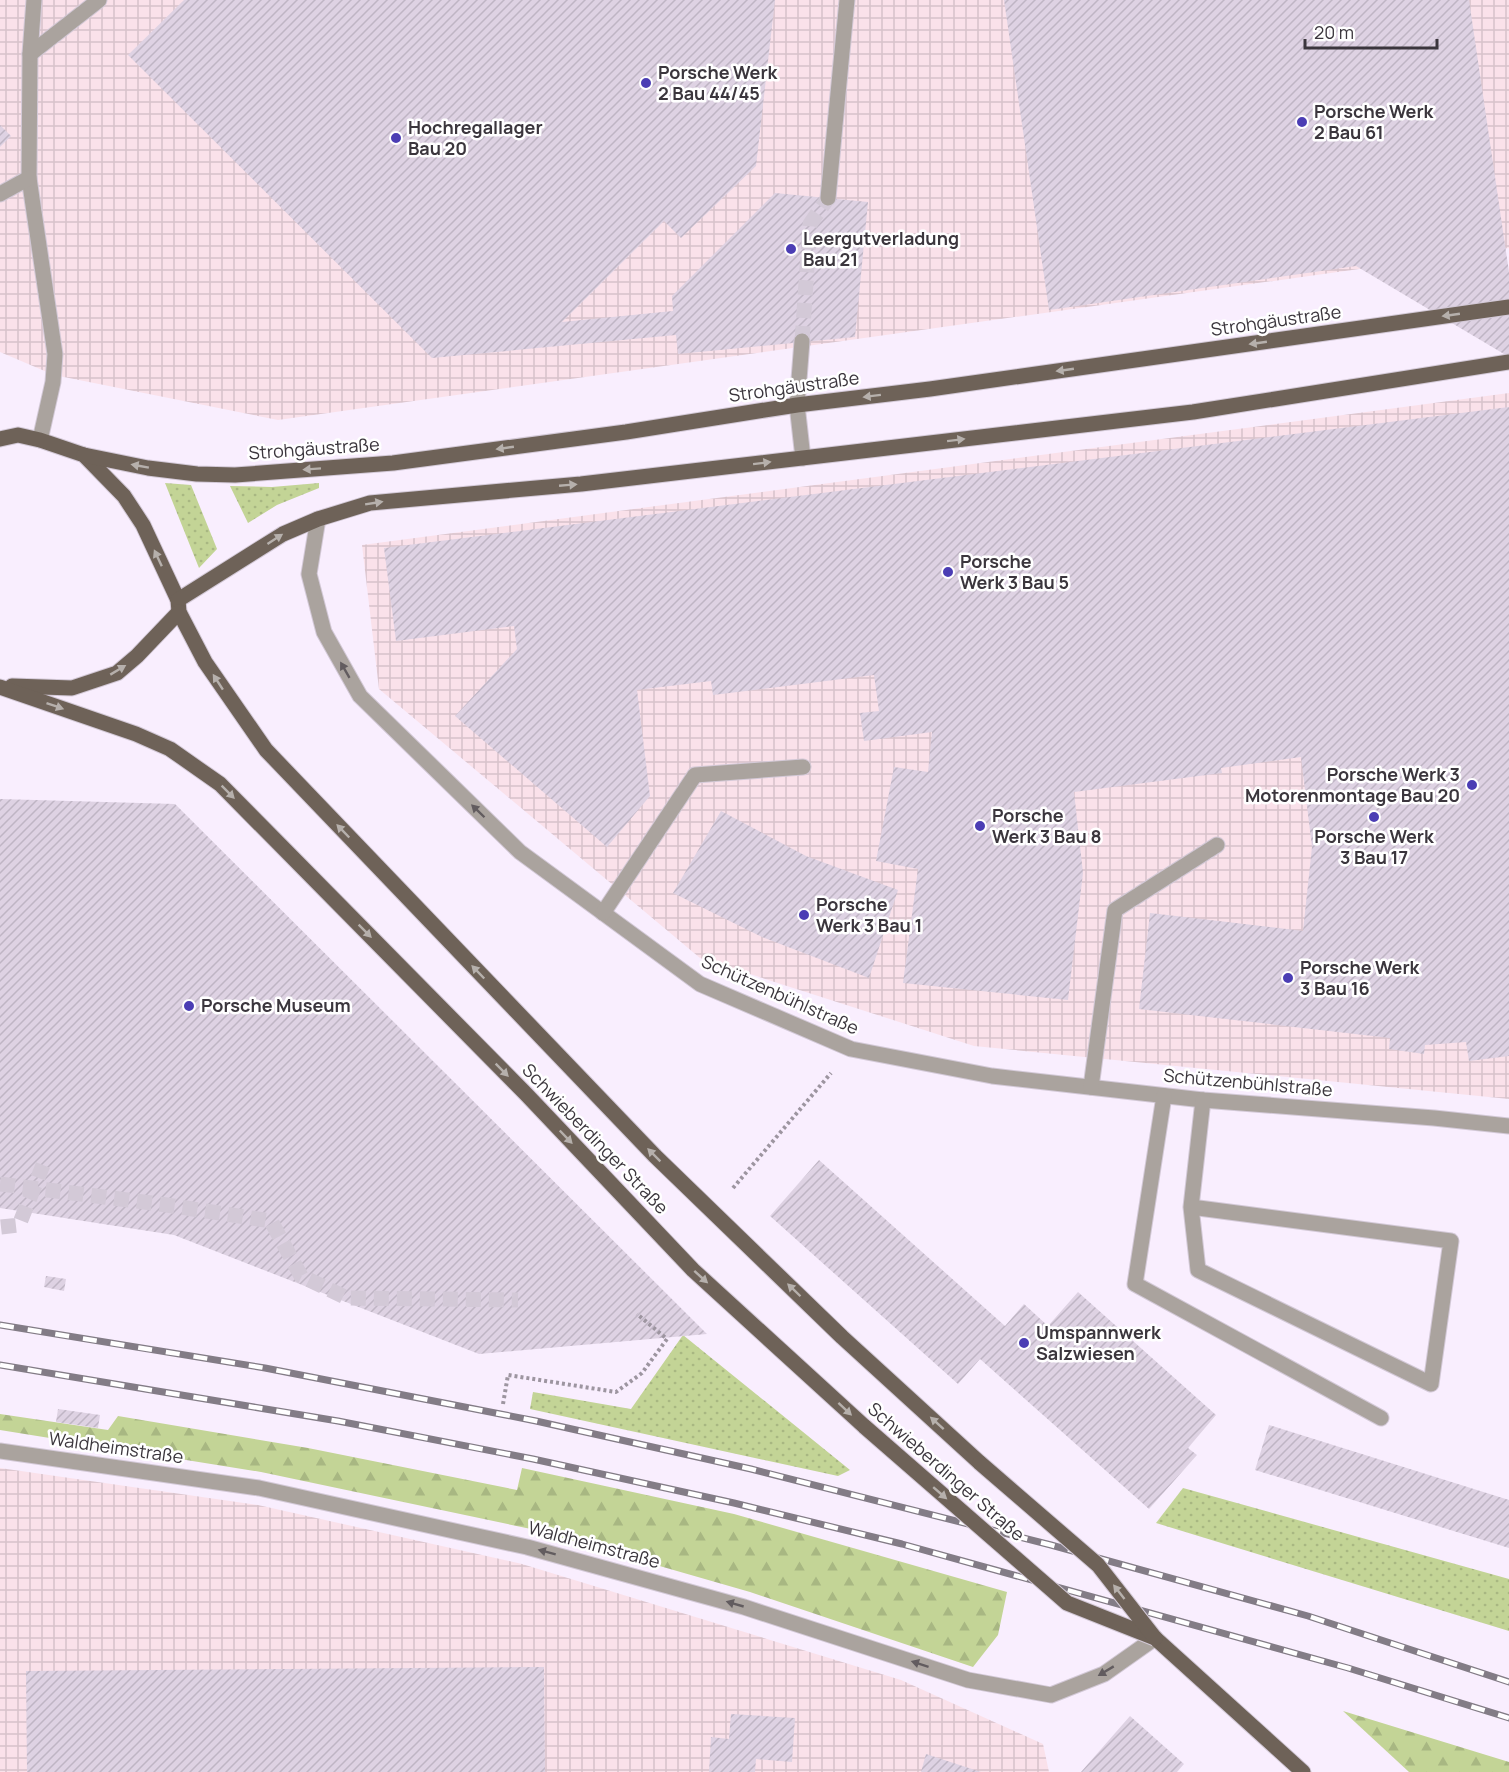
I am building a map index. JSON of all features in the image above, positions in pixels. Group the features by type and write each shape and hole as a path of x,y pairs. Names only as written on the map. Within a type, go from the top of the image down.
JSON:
{"main road":[{"name":"Strohgäustraße","path":"18,435 84,455 148,468 197,474 235,475 393,463 626,432 797,405 930,390 1509,307"},
{"path":"0,686 72,688 117,673 137,656 179,606 283,534 318,519 370,503 580,484 1193,412 1509,362"},
{"path":"0,428 18,435"},
{"path":"0,439 18,435"},
{"name":"Schwieberdinger Straße","path":"84,455 124,496 143,525 205,662 266,750 655,1156 842,1336 980,1463 1098,1565 1155,1638 1303,1772"},
{"name":"Schwieberdinger Straße","path":"0,686 136,734 170,749 220,784 526,1094 693,1270 865,1427 1067,1603 1155,1638"}],"street":[{"path":"34,0 30,54 28,178 55,354 53,382 40,440"},
{"path":"30,54 99,0"},
{"path":"828,198 847,0"},
{"path":"0,194 28,178"},
{"path":"802,341 797,405 803,458"},
{"name":"Schützenbühlstraße","path":"318,519 309,574 324,632 360,696 520,852 700,984 851,1049 992,1076 1203,1100 1509,1126"},
{"path":"603,913 695,775 803,767"},
{"path":"1090,1087 1115,910 1217,845"},
{"path":"1164,1096 1135,1284 1381,1418"},
{"path":"1191,1208 1451,1241 1431,1384 1198,1270 1191,1208 1203,1100"},
{"name":"Waldheimstraße","path":"0,1451 259,1488 526,1546 744,1606 968,1680 1051,1695 1104,1674 1155,1638"}],"path":[{"path":"712,1211 851,1049"},
{"path":"503,1404 508,1375 616,1392 642,1373 667,1339 637,1314"}],"shaded area":[{"path":"0,0 1509,0 1509,248 278,420 54,375 0,352"},
{"path":"1509,393 1509,1099 974,1046 700,958 379,689 362,545"},
{"path":"0,1468 258,1505 522,1564 901,1680 1043,1744 1049,1772 0,1772"}],"green space":[{"path":"165,483 191,485 217,549 199,568"},
{"path":"319,483 319,488 277,505 248,523 230,486 272,487"},
{"path":"683,1335 850,1470 838,1476 530,1409 533,1392 631,1409"},
{"path":"0,1414 108,1430 118,1416 308,1448 517,1490 522,1468 734,1514 1007,1592 998,1635 973,1667 750,1592 531,1529 261,1472 0,1430"},
{"path":"1183,1488 1509,1579 1509,1631 1156,1523"},
{"path":"1343,1711 1509,1762 1509,1772 1409,1772"}],"building":[{"name":"Hochregallager Bau 20","path":"184,0 775,0 756,166 681,238 664,221 562,322 673,311 672,296 775,193 868,202 855,337 678,354 676,335 432,358 128,55"},
{"name":"Porsche Werk 2 Bau 61","path":"1004,0 1469,0 1509,272 1509,357 1356,266 1049,310"},
{"path":"0,125 11,136 0,147"},
{"path":"1509,407 1509,1056 1469,1061 1466,1042 1425,1045 1424,1054 1389,1049 1390,1038 1139,1009 1150,913 1303,931 1312,847 1301,757 1221,768 1222,773 1074,792 1083,873 1068,1000 903,983 918,869 876,861 894,767 928,772 932,732 864,741 860,713 879,711 874,675 713,695 711,681 637,690 650,796 607,847 455,716 517,649 514,626 396,641 384,548"},
{"name":"Porsche Museum","path":"0,799 175,804 707,1334 479,1354 174,1235 0,1208"},
{"name":"Porsche Werk 3 Bau 1","path":"721,811 806,856 898,890 869,978 762,937 673,893"},
{"name":"Umspannwerk Salzwiesen","path":"819,1160 1005,1326 1024,1304 1048,1326 1078,1292 1216,1415 1188,1448 1197,1455 1149,1509 980,1359 958,1384 770,1216"},
{"path":"46,1276 66,1279 64,1291 44,1287"},
{"path":"58,1409 100,1415 98,1428 56,1422"},
{"path":"1269,1425 1509,1500 1509,1548 1255,1470"},
{"path":"544,1667 545,1772 27,1772 26,1671"},
{"path":"731,1714 795,1718 792,1762 756,1759 755,1772 709,1772 711,1737 729,1739"},
{"path":"1130,1716 1184,1764 1177,1772 1081,1772"},
{"path":"926,1754 981,1772 921,1772"}],"tunnel":[{"path":"802,341 810,224 828,198"},
{"path":"1,1227 19,1225 43,1165"},
{"path":"0,1184 160,1204 271,1221 301,1276 347,1298 518,1300"}],"railway":[{"path":"0,1325 265,1368 536,1421 751,1469 1051,1545 1308,1616 1509,1682"},
{"path":"0,1365 338,1421 533,1459 734,1503 902,1544 1348,1668 1509,1718"}],"place":[{"name":"Porsche Werk 2 Bau 44/45","path":"646,83"},
{"name":"Porsche Werk 2 Bau 61","path":"1302,122"},
{"name":"Hochregallager Bau 20","path":"396,138"},
{"name":"Leergutverladung Bau 21","path":"791,249"},
{"name":"Porsche Werk 3 Bau 5","path":"948,572"},
{"name":"Porsche Werk 3 Motorenmontage Bau 20","path":"1472,785"},
{"name":"Porsche Werk 3 Bau 17","path":"1374,817"},
{"name":"Porsche Werk 3 Bau 8","path":"980,826"},
{"name":"Porsche Werk 3 Bau 1","path":"804,915"},
{"name":"Porsche Werk 3 Bau 16","path":"1288,978"},
{"name":"Porsche Museum","path":"189,1006"},
{"name":"Umspannwerk Salzwiesen","path":"1024,1343"}]}
